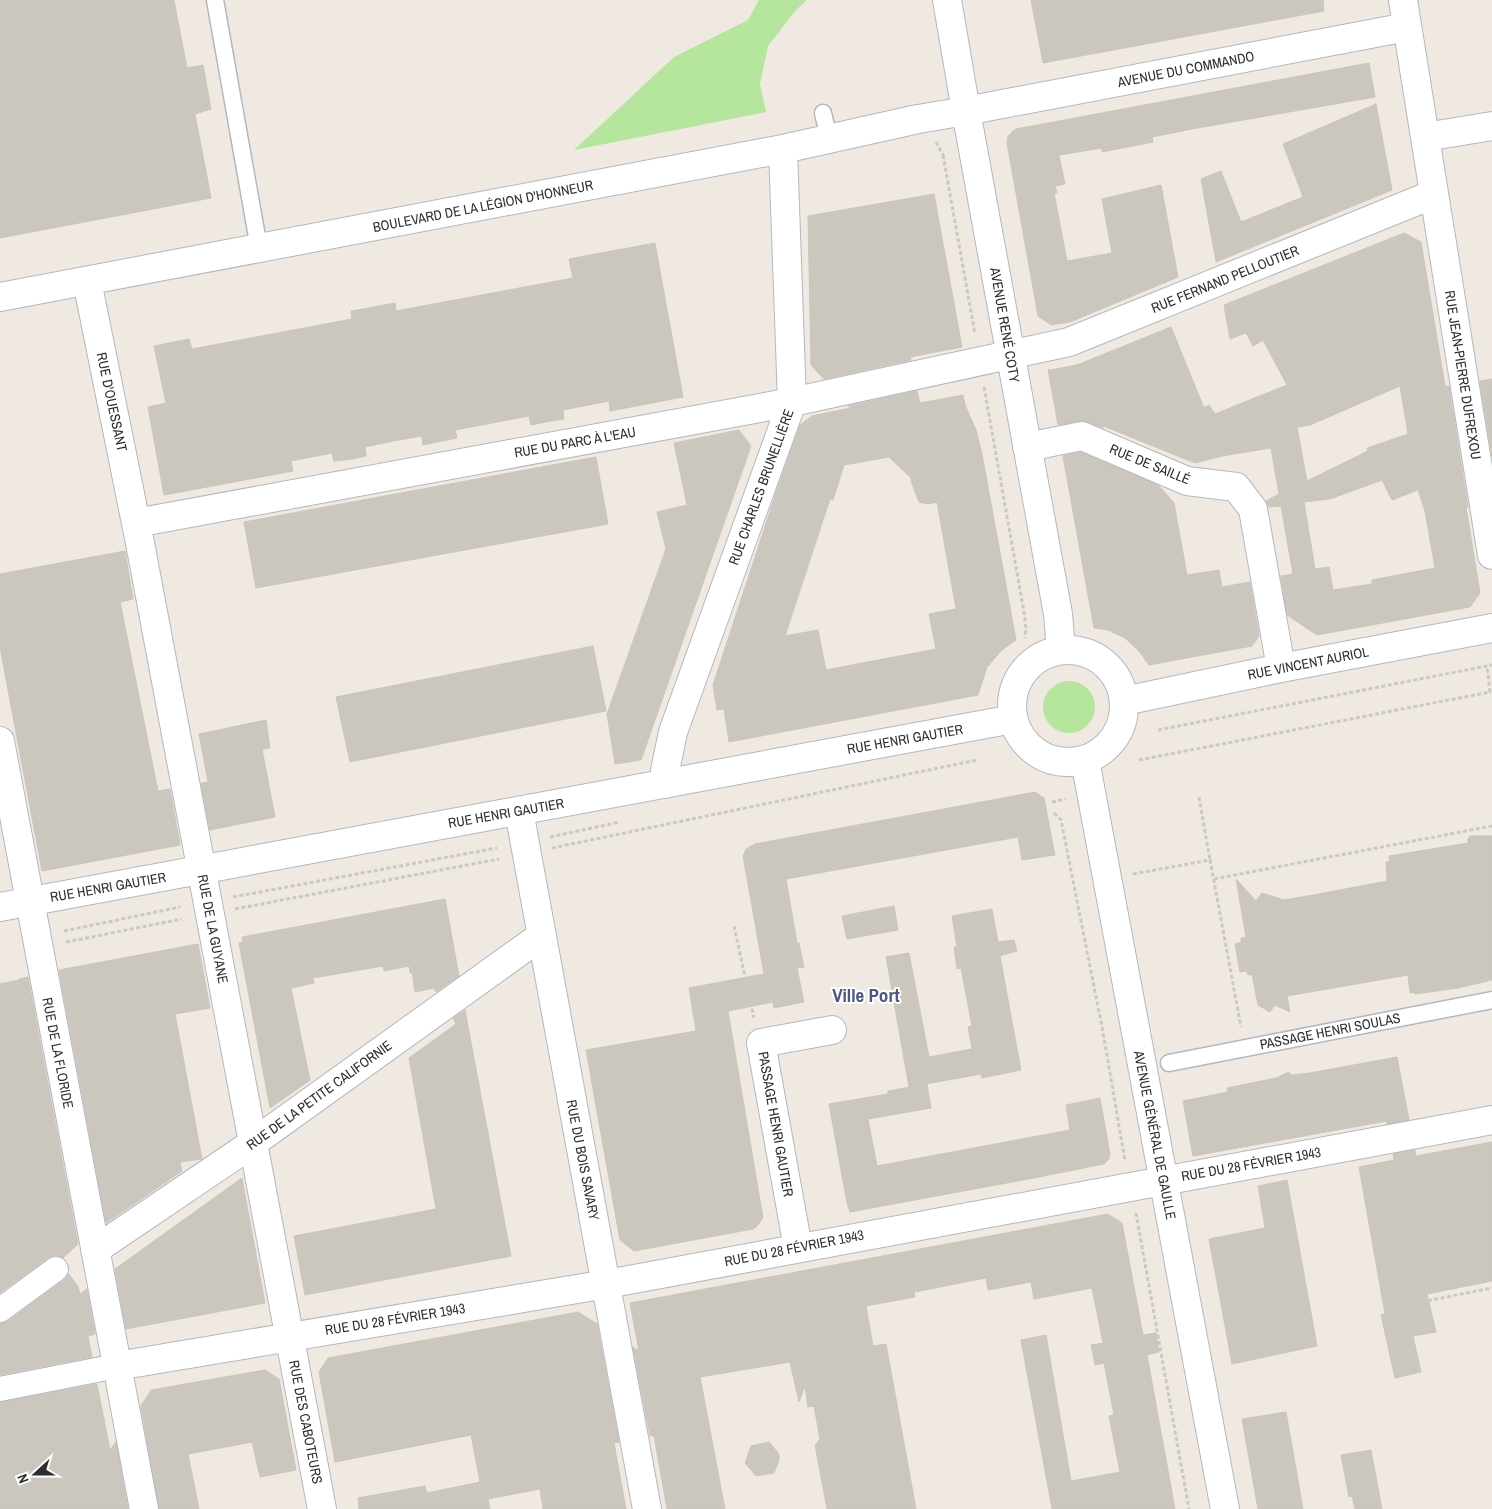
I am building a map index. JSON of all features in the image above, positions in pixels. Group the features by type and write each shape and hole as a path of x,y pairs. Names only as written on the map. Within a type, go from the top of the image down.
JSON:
{"street":[{"name":"AVENUE RENÉ COTY","path":"947,0 1058,614 1061,650"},
{"name":"RUE JEAN-PIERRE DUFREXOU","path":"1403,0 1492,555"},
{"name":"AVENUE DU COMMANDO","path":"966,111 1407,27"},
{"name":"BOULEVARD DE LA LÉGION D'HONNEUR","path":"0,297 783,149 918,119 966,111"},
{"path":"1425,137 1492,126"},
{"name":"RUE CHARLES BRUNELLIÈRE","path":"664,784 673,732 792,402 783,149"},
{"name":"RUE FERNAND PELLOUTIER","path":"1012,355 1069,342 1434,194"},
{"name":"RUE D'OUESSANT","path":"87,282 136,523"},
{"name":"RUE DU PARC À L'EAU","path":"136,523 792,402 1012,355"},
{"name":"RUE DE SAILLÉ","path":"1027,447 1082,436 1187,481 1236,487 1253,509 1281,668"},
{"name":"RUE DE LA GUYANE","path":"136,523 290,1336"},
{"name":"RUE VINCENT AURIOL","path":"1124,701 1281,668 1492,628"},
{"path":"1061,650 1079,650 1103,662 1110,668 1120,684 1124,701 1123,720 1115,737 1102,752 1085,760 1070,763 1054,761 1040,755 1028,746 1018,734 1013,719 1012,700 1017,682 1028,666 1043,655 1061,650"},
{"name":"RUE HENRI GAUTIER","path":"0,907 1013,719"},
{"name":"RUE DE LA FLORIDE","path":"0,741 95,1250 106,1368 144,1509"},
{"name":"AVENUE GÉNÉRAL DE GAULLE","path":"1085,760 1225,1509"},
{"name":"RUE DU BOIS SAVARY","path":"519,810 647,1509"},
{"name":"RUE DE LA PETITE CALIFORNIE","path":"95,1250 254,1143 541,936"},
{"name":"PASSAGE HENRI GAUTIER","path":"798,1248 762,1043 832,1030"},
{"name":"RUE DU 28 FÉVRIER 1943","path":"106,1368 607,1284 1492,1120"},
{"path":"0,1310 56,1269"},
{"name":"RUE DES CABOTEURS","path":"290,1336 322,1509"},
{"path":"0,1389 106,1368"}],"lane":[{"path":"215,0 259,248"},
{"path":"823,113 829,139"},
{"name":"PASSAGE HENRI SOULAS","path":"1169,1062 1492,1000"}],"path":[{"path":"932,136 943,155 1024,612 1025,638"},
{"path":"943,155 949,154"},
{"path":"1158,730 1492,664"},
{"path":"1139,760 1490,692 1486,666"},
{"path":"38,947 526,854 977,760"},
{"path":"1199,797 1236,1002"},
{"path":"1054,813 1061,820 1103,1032 1125,1161"},
{"path":"1214,879 1492,826"},
{"path":"1107,879 1210,860"},
{"path":"734,926 747,992 762,1043"},
{"path":"1135,1208 1189,1509"},
{"path":"1396,1307 1492,1288"}],"green space":[{"path":"759,0 807,0 796,10 768,46 760,84 766,112 574,150 674,57 748,20"},
{"path":"1069,681 1079,683 1087,689 1093,697 1095,707 1093,717 1087,725 1079,731 1069,733 1059,731 1051,725 1045,717 1043,707 1045,697 1051,689 1059,683"}],"building":[{"path":"0,0 174,0 187,68 203,65 211,109 195,114 211,198 0,238"},
{"path":"1031,0 1323,0 1324,11 1043,63"},
{"path":"1369,63 1375,97 1152,137 1153,142 1102,152 1102,148 1059,155 1065,184 1055,186 1057,193 1054,193 1067,261 1112,253 1102,199 1161,185 1178,277 1070,322 1051,325 1038,316 1007,143 1008,136 1012,132 1016,129"},
{"path":"1376,104 1392,190 1216,262 1201,179 1221,171 1241,222 1303,197 1283,144"},
{"path":"934,194 962,347 910,357 911,360 824,379 811,365 808,216"},
{"path":"1404,233 1421,242 1445,386 1449,386 1480,593 1470,607 1317,635 1287,615 1281,576 1293,574 1281,506 1269,507 1266,501 1279,494 1271,448 1222,456 1195,463 1101,425 1104,428 1080,421 1058,425 1048,369 1077,365 1171,327 1204,408 1209,405 1215,414 1287,385 1263,340 1253,346 1246,333 1230,339 1224,305","holes":["1400,386 1408,434 1367,448 1368,451 1307,481 1297,427 1310,425","1382,480 1392,500 1418,490 1425,511 1435,568 1372,580 1372,584 1333,590 1329,567 1315,569 1304,502 1330,499"]},
{"path":"655,243 683,397 610,411 609,401 563,410 564,419 531,425 529,416 455,430 457,438 423,445 422,436 393,441 365,447 366,456 334,461 332,453 291,461 293,471 164,495 148,407 166,403 154,346 189,339 192,349 352,319 351,311 395,303 396,311 573,278 569,259"},
{"path":"1492,379 1492,456 1480,381"},
{"path":"917,391 920,403 963,395 965,405 976,430 982,454 1016,640 1002,650 987,667 978,695 729,742 724,709 717,710 713,685 800,425 812,416 851,408 848,406","holes":["889,457 911,478 919,502 928,504 937,502 956,609 929,614 936,649 826,670 818,630 785,636 830,499 833,500 844,465"]},
{"path":"739,430 751,446 641,760 615,764 607,714 666,549 657,512 687,505 674,443"},
{"path":"1080,452 1158,485 1174,503 1187,575 1219,570 1222,587 1250,582 1259,636 1252,646 1149,665 1139,651 1125,638 1108,630 1094,628 1063,456"},
{"path":"596,457 608,524 256,588 244,522"},
{"path":"125,551 133,599 120,602 158,791 170,789 180,845 42,871 0,647 0,574"},
{"path":"593,646 606,711 350,762 336,697"},
{"path":"266,720 270,748 262,749 275,817 210,830 201,783 208,782 199,734"},
{"path":"1035,792 1044,798 1055,855 1022,860 1018,837 786,879 797,943 799,943 804,967 797,968 804,1002 774,1008 773,1002 728,1011 763,1218 753,1229 634,1251 620,1240 586,1050 696,1031 689,988 764,974 743,856 746,849 755,844"},
{"path":"1469,836 1492,836 1492,980 1458,988 1415,994 1414,992 1410,993 1408,975 1287,996 1290,1012 1275,1005 1270,1012 1258,1005 1252,974 1248,975 1247,971 1240,972 1235,944 1241,942 1241,938 1246,937 1236,879 1256,901 1262,893 1284,900 1319,894 1387,881 1386,862 1390,861 1389,856 1468,843"},
{"path":"445,899 459,976 436,992 434,988 415,992 412,972 410,973 409,966 384,971 383,966 313,978 314,983 291,988 310,1080 270,1108 239,943 243,942 242,937"},
{"path":"894,906 898,930 847,939 842,916"},
{"path":"992,909 998,942 1014,940 1017,951 1000,956 1021,1070 982,1078 981,1074 909,1087 886,957 909,953 929,1057 972,1049 968,1027 972,1026 961,968 957,969 954,947 957,947 952,916"},
{"path":"198,944 210,1008 175,1014 202,1159 180,1162 182,1171 106,1223 59,970"},
{"path":"28,977 78,1244 63,1258 55,1255 48,1258 0,1293 0,984"},
{"path":"465,1010 511,1256 305,1295 294,1236 436,1209 409,1058 456,1024 453,1018"},
{"path":"1397,1057 1409,1120 1387,1124 1387,1121 1193,1156 1183,1101 1228,1092 1227,1088 1276,1078 1289,1072 1291,1075 1310,1073"},
{"path":"927,1084 931,1108 868,1119 877,1166 1070,1130 1066,1105 1100,1098 1110,1154 1109,1159 1104,1164 850,1212 829,1104 888,1094 888,1091"},
{"path":"1492,1142 1492,1281 1427,1294 1436,1332 1413,1336 1421,1372 1395,1378 1381,1315 1385,1314 1359,1167 1394,1160 1393,1154 1415,1150 1416,1156"},
{"path":"242,1178 265,1303 126,1329 115,1269"},
{"path":"1287,1180 1317,1346 1232,1364 1209,1239 1265,1228 1258,1186"},
{"path":"1108,1214 1122,1223 1143,1335 1156,1333 1159,1352 1147,1355 1175,1509 1052,1509 1021,1340 1046,1335 1071,1481 1120,1472 1109,1416 1114,1415 1104,1363 1095,1365 1091,1345 1103,1343 1092,1288 1034,1299 1031,1282 988,1290 986,1278 914,1292 915,1297 866,1306 873,1346 886,1344 916,1509 827,1509 815,1445 820,1439 814,1406 808,1407 805,1386 799,1402 790,1362 700,1377 725,1509 667,1509 654,1436 650,1436 633,1347 639,1351 630,1303"},
{"path":"69,1274 78,1287 80,1294 87,1289 95,1334 88,1336 92,1357 0,1375 0,1324 8,1321 64,1280"},
{"path":"578,1312 597,1324 619,1442 614,1443 626,1509 543,1509 540,1489 488,1499 490,1509 359,1509 358,1498 425,1486 427,1493 480,1482 471,1435 335,1462 319,1372 328,1358"},
{"path":"265,1370 279,1379 296,1470 260,1477 252,1442 188,1454 199,1509 159,1509 141,1406 151,1390"},
{"path":"97,1384 110,1450 116,1442 128,1509 0,1509 0,1402"},
{"path":"1286,1412 1303,1509 1258,1509 1242,1419"},
{"path":"769,1442 779,1454 779,1460 774,1473 756,1476 745,1463 751,1446"},
{"path":"1371,1450 1382,1509 1355,1509 1352,1496 1349,1497 1341,1455"}],"district":[{"name":"Ville Port","path":"866,995"}]}
